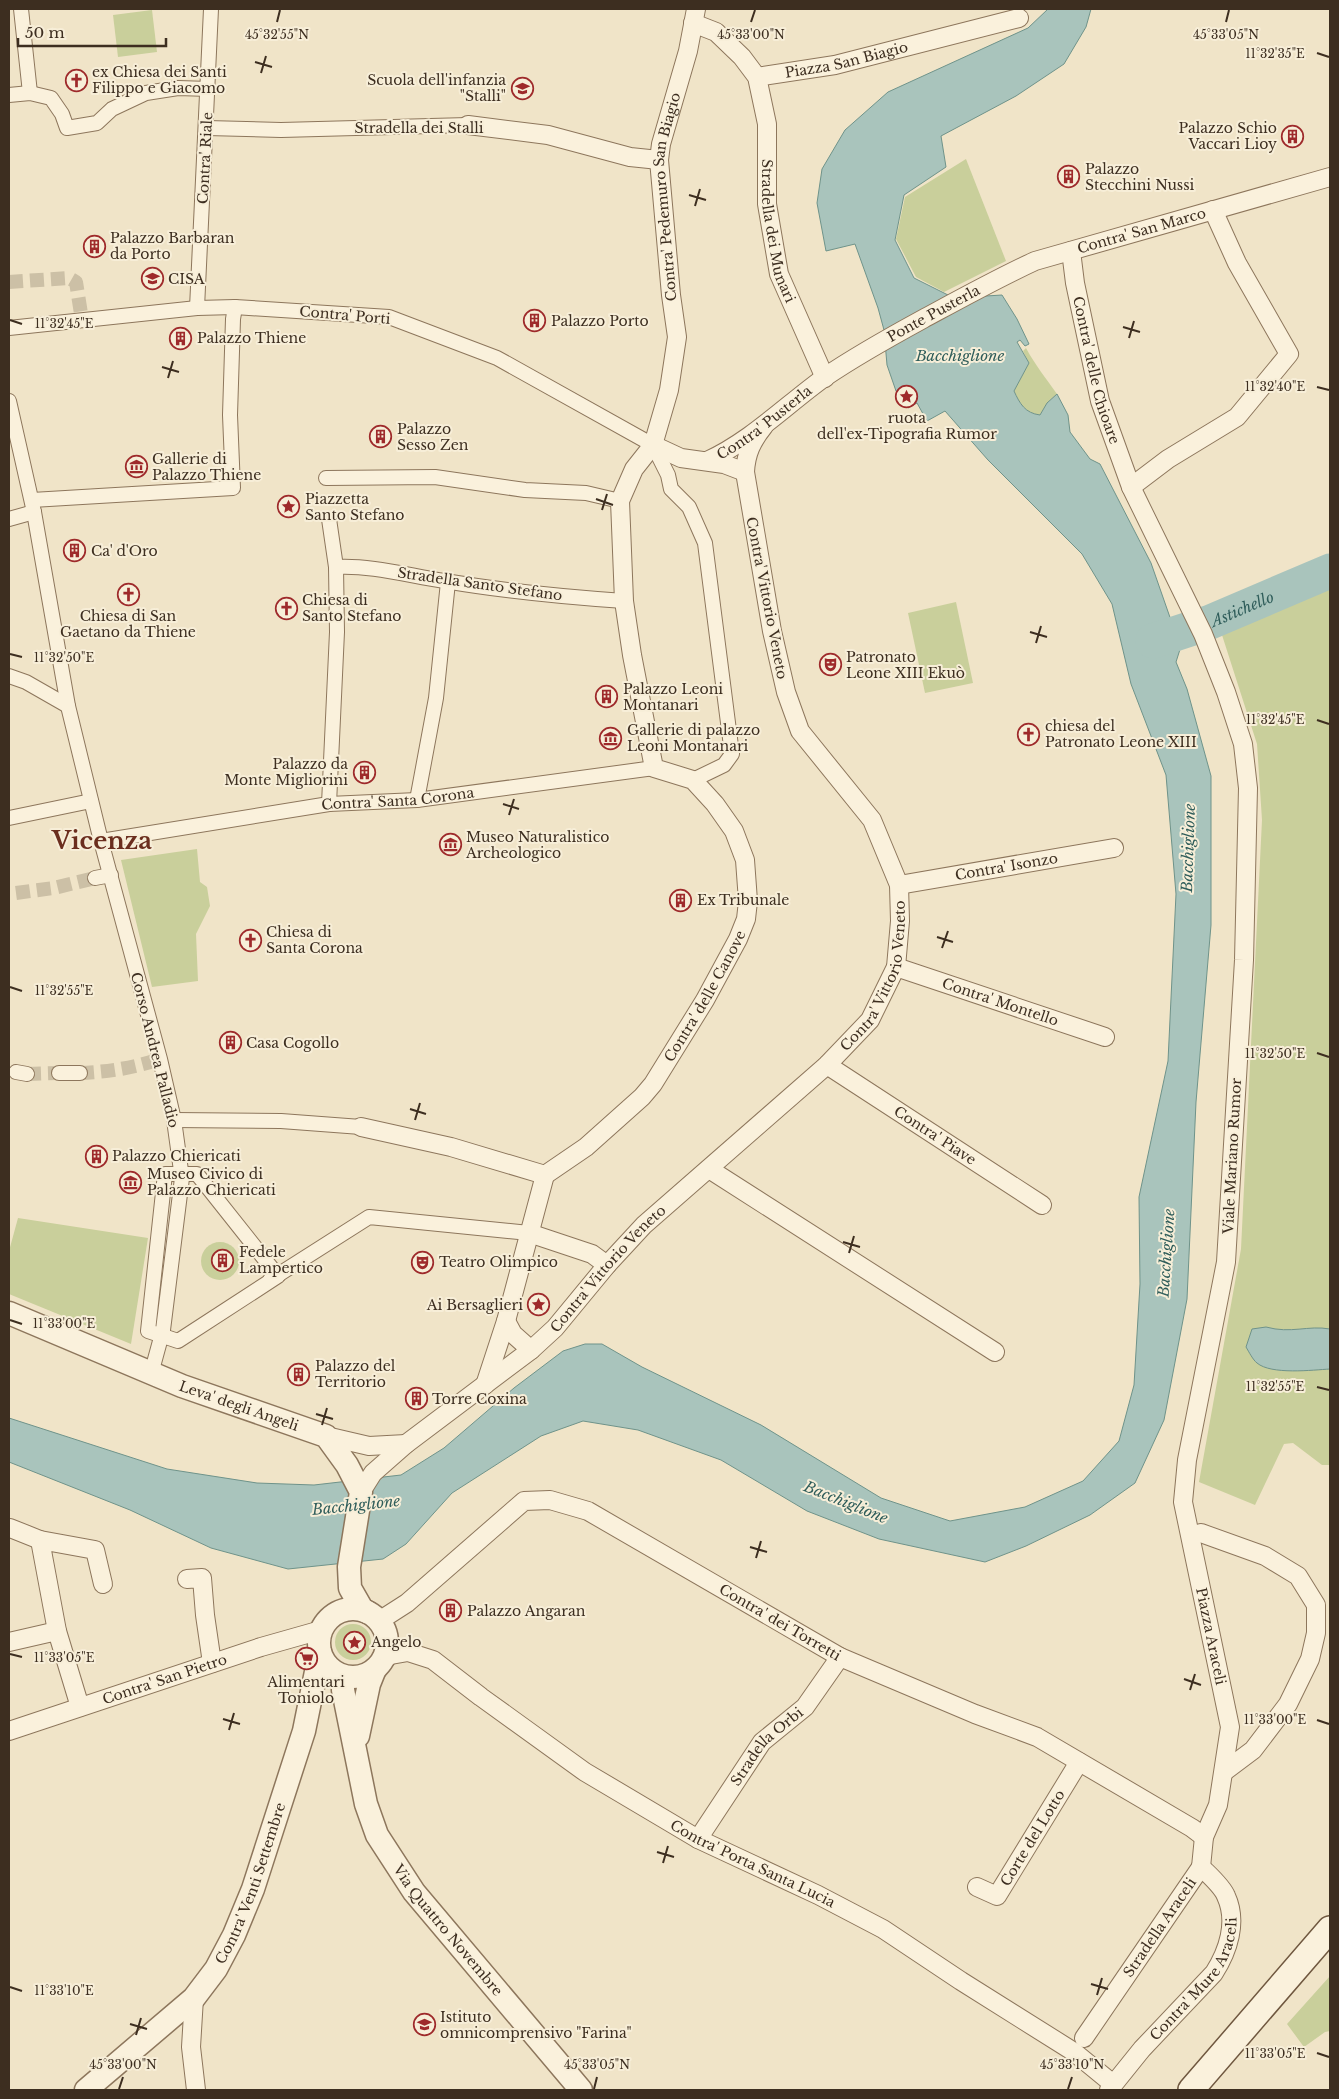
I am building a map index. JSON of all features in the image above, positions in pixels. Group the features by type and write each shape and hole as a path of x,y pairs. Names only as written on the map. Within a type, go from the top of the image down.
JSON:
{"main road":[{"path":"1193,2089 1330,1929"}],"street":[{"path":"21,9 30,93"},
{"name":"Contra' Riale","path":"197,308 209,90 211,9"},
{"path":"694,16 716,32 742,57 756,77"},
{"name":"Contra' Pedemuro San Biagio","path":"654,445 669,390 677,337 658,160 688,51 694,16"},
{"name":"Piazza San Biagio","path":"756,77 835,65 1019,18"},
{"name":"Stradella dei Munari","path":"756,77 767,124 768,204 779,274 825,378"},
{"path":"9,95 30,93 51,98 62,114 67,128 97,123 112,109 146,93 178,88 209,90"},
{"name":"Stradella dei Stalli","path":"207,128 281,130 468,126 548,135 630,157 658,160"},
{"name":"Contra' San Marco","path":"1071,251 1330,178"},
{"name":"Contra' San Marco","path":"1131,487 1168,459 1237,417 1289,354 1236,263 1213,210"},
{"name":"Ponte Pusterla","path":"867,350 1000,277 1035,261 1071,251"},
{"name":"Contra' delle Chioare","path":"1071,251 1075,283 1100,401 1131,487 1203,634"},
{"path":"9,519 33,506 233,488 230,415 235,307"},
{"name":"Contra' Porti","path":"9,328 197,308 235,307 389,317 497,358 654,445"},
{"name":"Contra' Pusterla","path":"654,445 681,458 707,461 721,455 764,426 825,378 867,350"},
{"name":"Corso Andrea Palladio","path":"9,401 12,426 33,506 68,706 101,841 158,1049 174,1120 181,1174 162,1333 151,1374"},
{"name":"Contra' Vittorio Veneto","path":"361,1492 373,1473 406,1444 530,1350 555,1328 607,1265 644,1225 827,1065 870,1020 896,967 900,921 899,886 872,820 800,732 786,692 772,631 745,472 748,450 752,441 764,426"},
{"path":"654,768 632,655 624,600 620,501 634,469 654,445 668,475 671,488 689,507 705,543 732,754 724,764 693,780"},
{"path":"707,461 724,464 745,472"},
{"path":"326,478 435,477 525,490 586,493 620,501"},
{"path":"329,518 336,567 337,632 329,804"},
{"name":"Stradella Santo Stefano","path":"336,567 352,566 448,582 588,599 624,600"},
{"path":"417,800 436,698 448,582"},
{"name":"Viale Mariano Rumor","path":"1184,1502 1188,1460 1225,1268 1244,960 1248,788 1244,753 1226,692 1203,634"},
{"path":"9,676 26,682 68,706"},
{"name":"Contra' Santa Corona","path":"101,841 329,804 417,800 654,768 693,780"},
{"name":"Contra' delle Canove","path":"545,1175 586,1146 642,1097 665,1067 705,1000 738,939 746,919 748,901 745,860 734,831 715,804 693,780"},
{"path":"9,818 91,801"},
{"name":"Contra' Isonzo","path":"899,886 1114,848"},
{"path":"95,878 111,876"},
{"name":"Contra' Montello","path":"896,967 1105,1037"},
{"name":"Contra' Piave","path":"827,1065 1042,1205"},
{"path":"60,1073 80,1073"},
{"path":"174,1120 282,1121 361,1127 450,1147 545,1175 506,1321 485,1385"},
{"path":"709,1169 995,1352"},
{"path":"181,1174 197,1174 277,1275"},
{"path":"162,1333 189,1330 369,1217 529,1233 592,1254 607,1265"},
{"name":"Leva' degli Angeli","path":"9,1313 151,1374 326,1436 369,1446 406,1444"},
{"path":"506,1321 513,1334 530,1350"},
{"path":"326,1436 349,1468 361,1492"},
{"name":"Contra' Venti Settembre","path":"86,2090 194,1998 216,1969 241,1916 304,1731 322,1635 345,1594 361,1492"},
{"name":"Contra' dei Torretti","path":"373,1617 413,1598 524,1501 550,1500 588,1511 840,1657 975,1714 1037,1737 1192,1828 1204,1837"},
{"name":"Piazza Araceli","path":"1184,1502 1230,1727 1225,1771 1218,1805 1204,1837 1201,1867"},
{"path":"10,1528 40,1540 95,1550 103,1584"},
{"path":"1201,1534 1264,1556 1298,1576 1316,1605 1316,1633 1312,1650 1288,1704 1253,1750 1225,1771"},
{"path":"40,1540 58,1631 80,1707"},
{"path":"187,1579 202,1578 212,1663"},
{"path":"345,1594 373,1617 385,1632 387,1642 379,1665 360,1677 337,1674 324,1663 322,1635 335,1614 345,1610 356,1609 373,1617"},
{"path":"9,1642 58,1631"},
{"name":"Contra' San Pietro","path":"9,1731 212,1663 322,1635"},
{"name":"Contra' Porta Santa Lucia","path":"379,1665 391,1655 408,1652 434,1660 481,1697 585,1772 698,1839 818,1895 883,1929 1074,2052 1115,2088"},
{"name":"Stradella Orbi","path":"698,1839 762,1742 805,1707 840,1657"},
{"name":"Via Quattro Novembre","path":"356,1750 366,1693 379,1665"},
{"name":"Contra' Venti Settembre","path":"304,1731 320,1700 337,1674"},
{"name":"Via Quattro Novembre","path":"337,1674 343,1690 366,1804 378,1835 414,1892 581,2090"},
{"name":"Corte del Lotto","path":"978,1887 997,1896 1079,1762"},
{"name":"Stradella Araceli","path":"1084,2038 1201,1867"},
{"name":"Contra' Mure Araceli","path":"1115,2088 1142,2048 1214,1973 1221,1962 1231,1929 1230,1909 1226,1895 1201,1867"},
{"path":"194,1998 191,2047 196,2090"}],"green space":[{"path":"152,10 157,52 118,57 113,15"},
{"path":"966,159 1006,261 944,292 916,277 896,239 905,197"},
{"path":"1026,348 1057,394 1047,403 1040,415 1027,410 1018,400 1014,391 1029,363 1023,351"},
{"path":"1330,562 1330,1465 1322,1465 1293,1443 1284,1444 1255,1505 1199,1482 1241,1249 1262,820 1257,744 1212,609 1307,575"},
{"path":"956,602 973,683 925,693 908,613"},
{"path":"197,849 200,882 207,887 210,906 196,934 198,981 152,987 121,860"},
{"path":"18,1218 148,1238 131,1344 9,1294 9,1251"},
{"path":"220,1242 227,1243 233,1248 238,1254 238,1268 233,1274 227,1279 220,1280 213,1279 207,1274 202,1268 201,1261 202,1254 207,1248 213,1243"},
{"path":"353,1624 360,1625 366,1629 370,1635 370,1649 366,1655 360,1659 353,1660 346,1659 340,1655 336,1649 335,1642 336,1635 340,1629 346,1625"},
{"path":"1330,1976 1330,2031 1325,2032 1304,2047 1287,2024"}],"water":[{"name":"Bacchiglione","path":"1048,9 1091,9 1086,27 1064,64 1016,96 941,136 946,167 904,195 895,240 914,278 954,298 1002,295 1017,319 1029,344 1025,346 1020,340 1017,342 1029,363 1014,391 1018,400 1027,410 1040,415 1047,403 1057,394 1068,415 1070,432 1090,459 1100,464 1151,563 1173,626 1177,625 1182,643 1176,662 1187,689 1211,776 1211,925 1196,1102 1187,1299 1164,1420 1135,1483 1090,1515 1026,1546 985,1562 879,1539 807,1511 721,1460 638,1430 583,1421 541,1436 452,1493 406,1544 383,1559 288,1569 211,1548 130,1510 9,1462 9,1418 167,1469 257,1483 314,1485 401,1475 444,1448 514,1388 563,1351 585,1344 602,1344 642,1367 761,1425 881,1498 950,1521 1025,1507 1083,1481 1119,1441 1134,1385 1140,1284 1139,1197 1168,1061 1176,894 1166,775 1131,684 1112,604 1082,554 988,460 945,411 927,421 917,403 908,408 896,391 887,365 884,330 855,244 826,251 817,203 822,169 845,130 888,92 1028,28"},
{"path":"1266,1327 1283,1330 1330,1329 1330,1369 1303,1371 1263,1367 1257,1363 1246,1347 1252,1329"}],"waterway":[{"name":"Astichello","path":"1153,641 1208,623 1330,571"}],"tunnel":[{"path":"9,282 69,278 76,282 82,320"},
{"path":"16,893 54,888 95,878"},
{"path":"80,1073 120,1069 160,1059"},
{"path":"27,1074 59,1073"}],"place":[{"name":"ex Chiesa dei Santi Filippo e Giacomo","path":"76,80"},
{"name":"Scuola dell'infanzia \"Stalli\"","path":"522,88"},
{"name":"Palazzo Schio Vaccari Lioy","path":"1293,136"},
{"name":"Palazzo Stecchini Nussi","path":"1069,177"},
{"name":"Palazzo Barbaran da Porto","path":"94,246"},
{"name":"CISA","path":"152,279"},
{"name":"Palazzo Porto","path":"535,321"},
{"name":"Palazzo Thiene","path":"181,338"},
{"name":"ruota dell'ex-Tipografia Rumor","path":"907,396"},
{"name":"Palazzo Sesso Zen","path":"381,437"},
{"name":"Gallerie di Palazzo Thiene","path":"136,467"},
{"name":"Piazzetta Santo Stefano","path":"289,507"},
{"name":"Ca' d'Oro","path":"75,551"},
{"name":"Chiesa di San Gaetano da Thiene","path":"128,594"},
{"name":"Chiesa di Santo Stefano","path":"286,608"},
{"name":"Patronato Leone XIII Ekuò","path":"830,665"},
{"name":"Palazzo Leoni Montanari","path":"607,697"},
{"name":"chiesa del Patronato Leone XIII","path":"1029,734"},
{"name":"Gallerie di palazzo Leoni Montanari","path":"611,738"},
{"name":"Palazzo da Monte Migliorini","path":"364,772"},
{"name":"Museo Naturalistico Archeologico","path":"450,845"},
{"name":"Ex Tribunale","path":"681,900"},
{"name":"Chiesa di Santa Corona","path":"250,940"},
{"name":"Casa Cogollo","path":"230,1043"},
{"name":"Palazzo Chiericati","path":"96,1156"},
{"name":"Museo Civico di Palazzo Chiericati","path":"131,1182"},
{"name":"Fedele Lampertico","path":"223,1260"},
{"name":"Teatro Olimpico","path":"423,1262"},
{"name":"Ai Bersaglieri","path":"539,1305"},
{"name":"Palazzo del Territorio","path":"299,1374"},
{"name":"Torre Coxina","path":"416,1399"},
{"name":"Palazzo Angaran","path":"451,1611"},
{"name":"Angelo","path":"355,1642"},
{"name":"Alimentari Toniolo","path":"306,1659"},
{"name":"Istituto omnicomprensivo \"Farina\"","path":"424,2025"}],"district":[{"name":"Vicenza","path":"102,840"}]}
